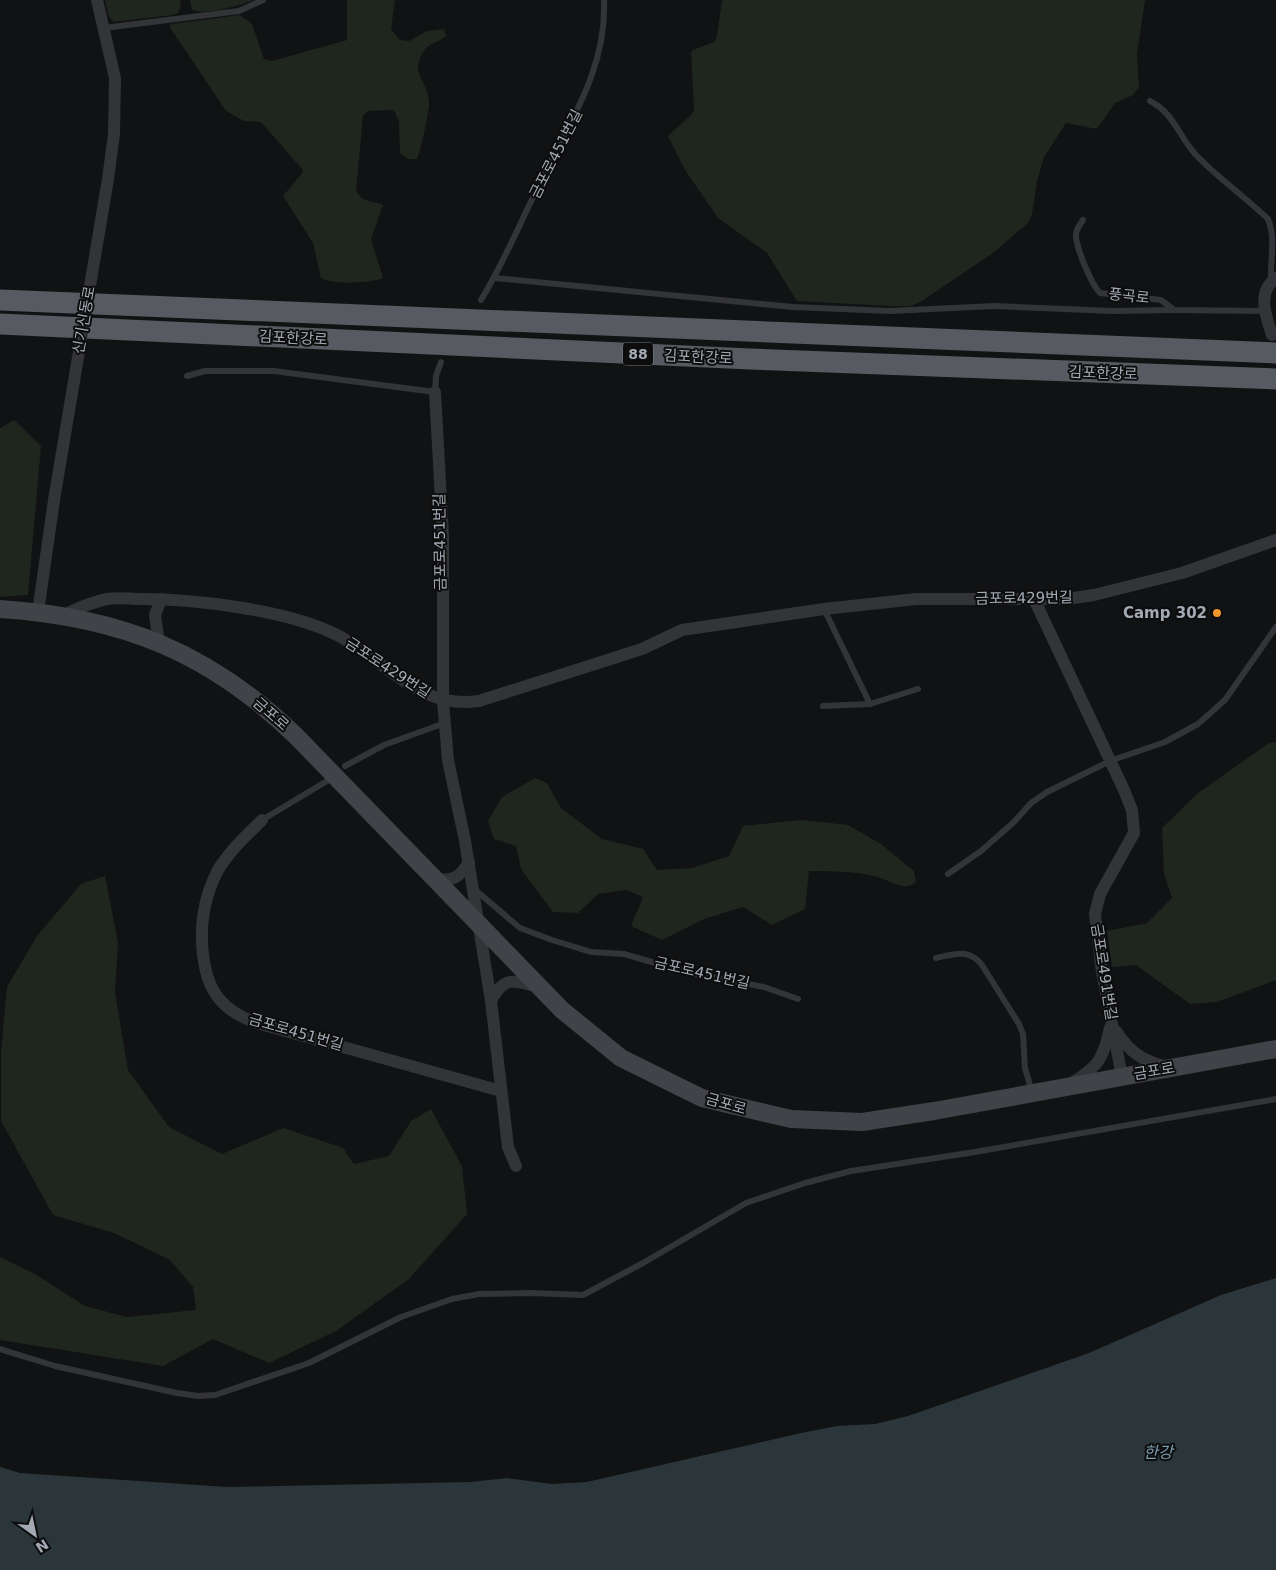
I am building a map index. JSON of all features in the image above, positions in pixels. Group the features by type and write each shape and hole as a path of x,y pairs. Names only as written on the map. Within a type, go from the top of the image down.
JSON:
{"highway":[{"name":"김포한강로","path":"0,300 1271,329"},
{"name":"김포한강로","path":"0,324 750,359 1276,378"}],"main road":[{"name":"금포로","path":"0,609 64,615 111,626 159,644 217,672 271,712 538,987 580,1026 621,1058 702,1098 761,1114 818,1121 862,1122 1276,1049"}],"street":[{"name":"신기신동로","path":"38,612 54,500 114,134 115,86 97,0"},
{"path":"1271,329 1265,290 1274,280"},
{"name":"금포로451번길","path":"435,392 442,535 443,701 448,760 479,925"},
{"name":"금포로429번길","path":"64,615 82,606 109,599 182,599 297,619 317,626 357,647 424,694 443,701 462,704 479,702 642,649 682,630 824,609 916,599 1035,601 1067,599 1124,588 1212,564 1276,540"},
{"path":"159,644 155,615 161,599"},
{"name":"금포로491번길","path":"1035,601 1132,810 1134,833 1096,904 1096,927 1111,1023 1122,1077"},
{"name":"금포로451번길","path":"262,820 228,856 218,871 204,910 202,925 204,968 213,990 222,1003 233,1012 257,1023 501,1091"},
{"path":"433,878 448,881 456,878 462,874 468,862"},
{"path":"479,925 491,1001 508,1147 516,1166"},
{"path":"491,1001 496,990 509,982 518,981 538,987"},
{"path":"1111,1023 1124,1044 1140,1058 1172,1068"},
{"path":"1065,1087 1098,1064 1106,1048 1111,1023"}],"lane":[{"path":"104,28 239,11 263,0"},
{"name":"금포로451번길","path":"481,300 495,278 589,86 603,37 604,0"},
{"path":"1150,101 1168,113 1180,135 1197,157 1268,219 1274,228 1275,237 1270,263 1274,280"},
{"name":"풍곡로","path":"1083,220 1077,229 1076,238 1092,282 1100,293 1161,300 1174,310 1271,329"},
{"path":"495,278 802,307 890,311 995,306 1113,311 1174,310"},
{"name":"금포로451번길","path":"435,392 436,376 441,362"},
{"path":"187,376 205,371 274,371 435,392"},
{"path":"824,609 870,704"},
{"path":"948,874 981,851 1038,798 1083,773 1110,761 1165,742 1210,715 1225,700 1276,627"},
{"path":"824,706 870,704 918,689"},
{"path":"346,766 384,745 445,724"},
{"name":"금포로451번길","path":"262,820 327,781"},
{"name":"금포로451번길","path":"473,888 520,928 552,940 591,952 624,954 690,973 764,987 798,999"},
{"path":"936,958 968,953 976,957 982,965 1019,1024 1023,1034 1025,1068 1033,1093"},
{"path":"0,1349 55,1366 177,1393 198,1396 215,1395 309,1363 401,1317 452,1299 479,1294 583,1294 643,1263 746,1203 805,1183 851,1171 975,1152 1276,1099"}],"shaded area":[{"path":"105,0 180,0 181,6 178,13 172,15 114,22 109,17"},
{"path":"190,0 253,0 240,5 204,12 192,9"},
{"path":"347,0 395,0 391,29 400,40 409,41 427,31 444,29 446,36 426,48 418,65 420,77 428,95 429,106 417,159 408,159 400,153 399,122 395,112 391,110 368,111 363,116 356,190 364,199 383,205 371,239 383,278 371,281 333,282 321,278 313,243 283,196 303,172 302,169 261,122 244,121 226,111 169,26 172,24 240,15 252,24 264,59 272,61 347,40"},
{"path":"722,0 1145,0 1137,54 1139,87 1133,95 1115,103 1097,129 1066,123 1044,157 1037,181 1032,214 1028,223 993,253 922,301 911,306 890,306 797,301 767,253 718,218 685,170 668,136 691,115 694,109 691,52 714,42 717,36"},
{"path":"14,420 41,446 28,595 0,597 0,428"},
{"path":"1276,742 1276,980 1217,1002 1190,1004 1136,965 1112,967 1107,931 1147,923 1172,898 1164,874 1162,828 1198,793 1269,743"},
{"path":"535,778 547,783 561,808 602,839 643,849 657,870 692,868 729,856 743,826 802,820 848,825 881,844 914,871 916,882 912,885 904,886 866,874 809,871 805,909 772,925 743,907 704,919 662,940 631,926 643,897 626,890 598,894 578,913 553,912 521,869 516,846 494,839 488,821 502,797"},
{"path":"105,876 118,942 115,992 128,1070 169,1127 222,1154 283,1128 343,1148 354,1164 389,1156 411,1121 431,1109 462,1166 467,1214 409,1279 336,1331 269,1363 213,1339 163,1366 0,1340 0,1257 35,1274 85,1306 127,1317 196,1310 193,1287 170,1260 114,1233 53,1215 1,1121 1,1052 7,987 37,936 81,884"}],"water":[{"name":"한강","path":"1276,1278 1276,1570 0,1570 0,1467 20,1473 227,1487 470,1482 507,1478 552,1484 587,1482 801,1433 837,1426 875,1424 908,1416 1089,1353 1221,1295"}],"place":[{"name":"Camp 302","path":"1217,613"}]}
